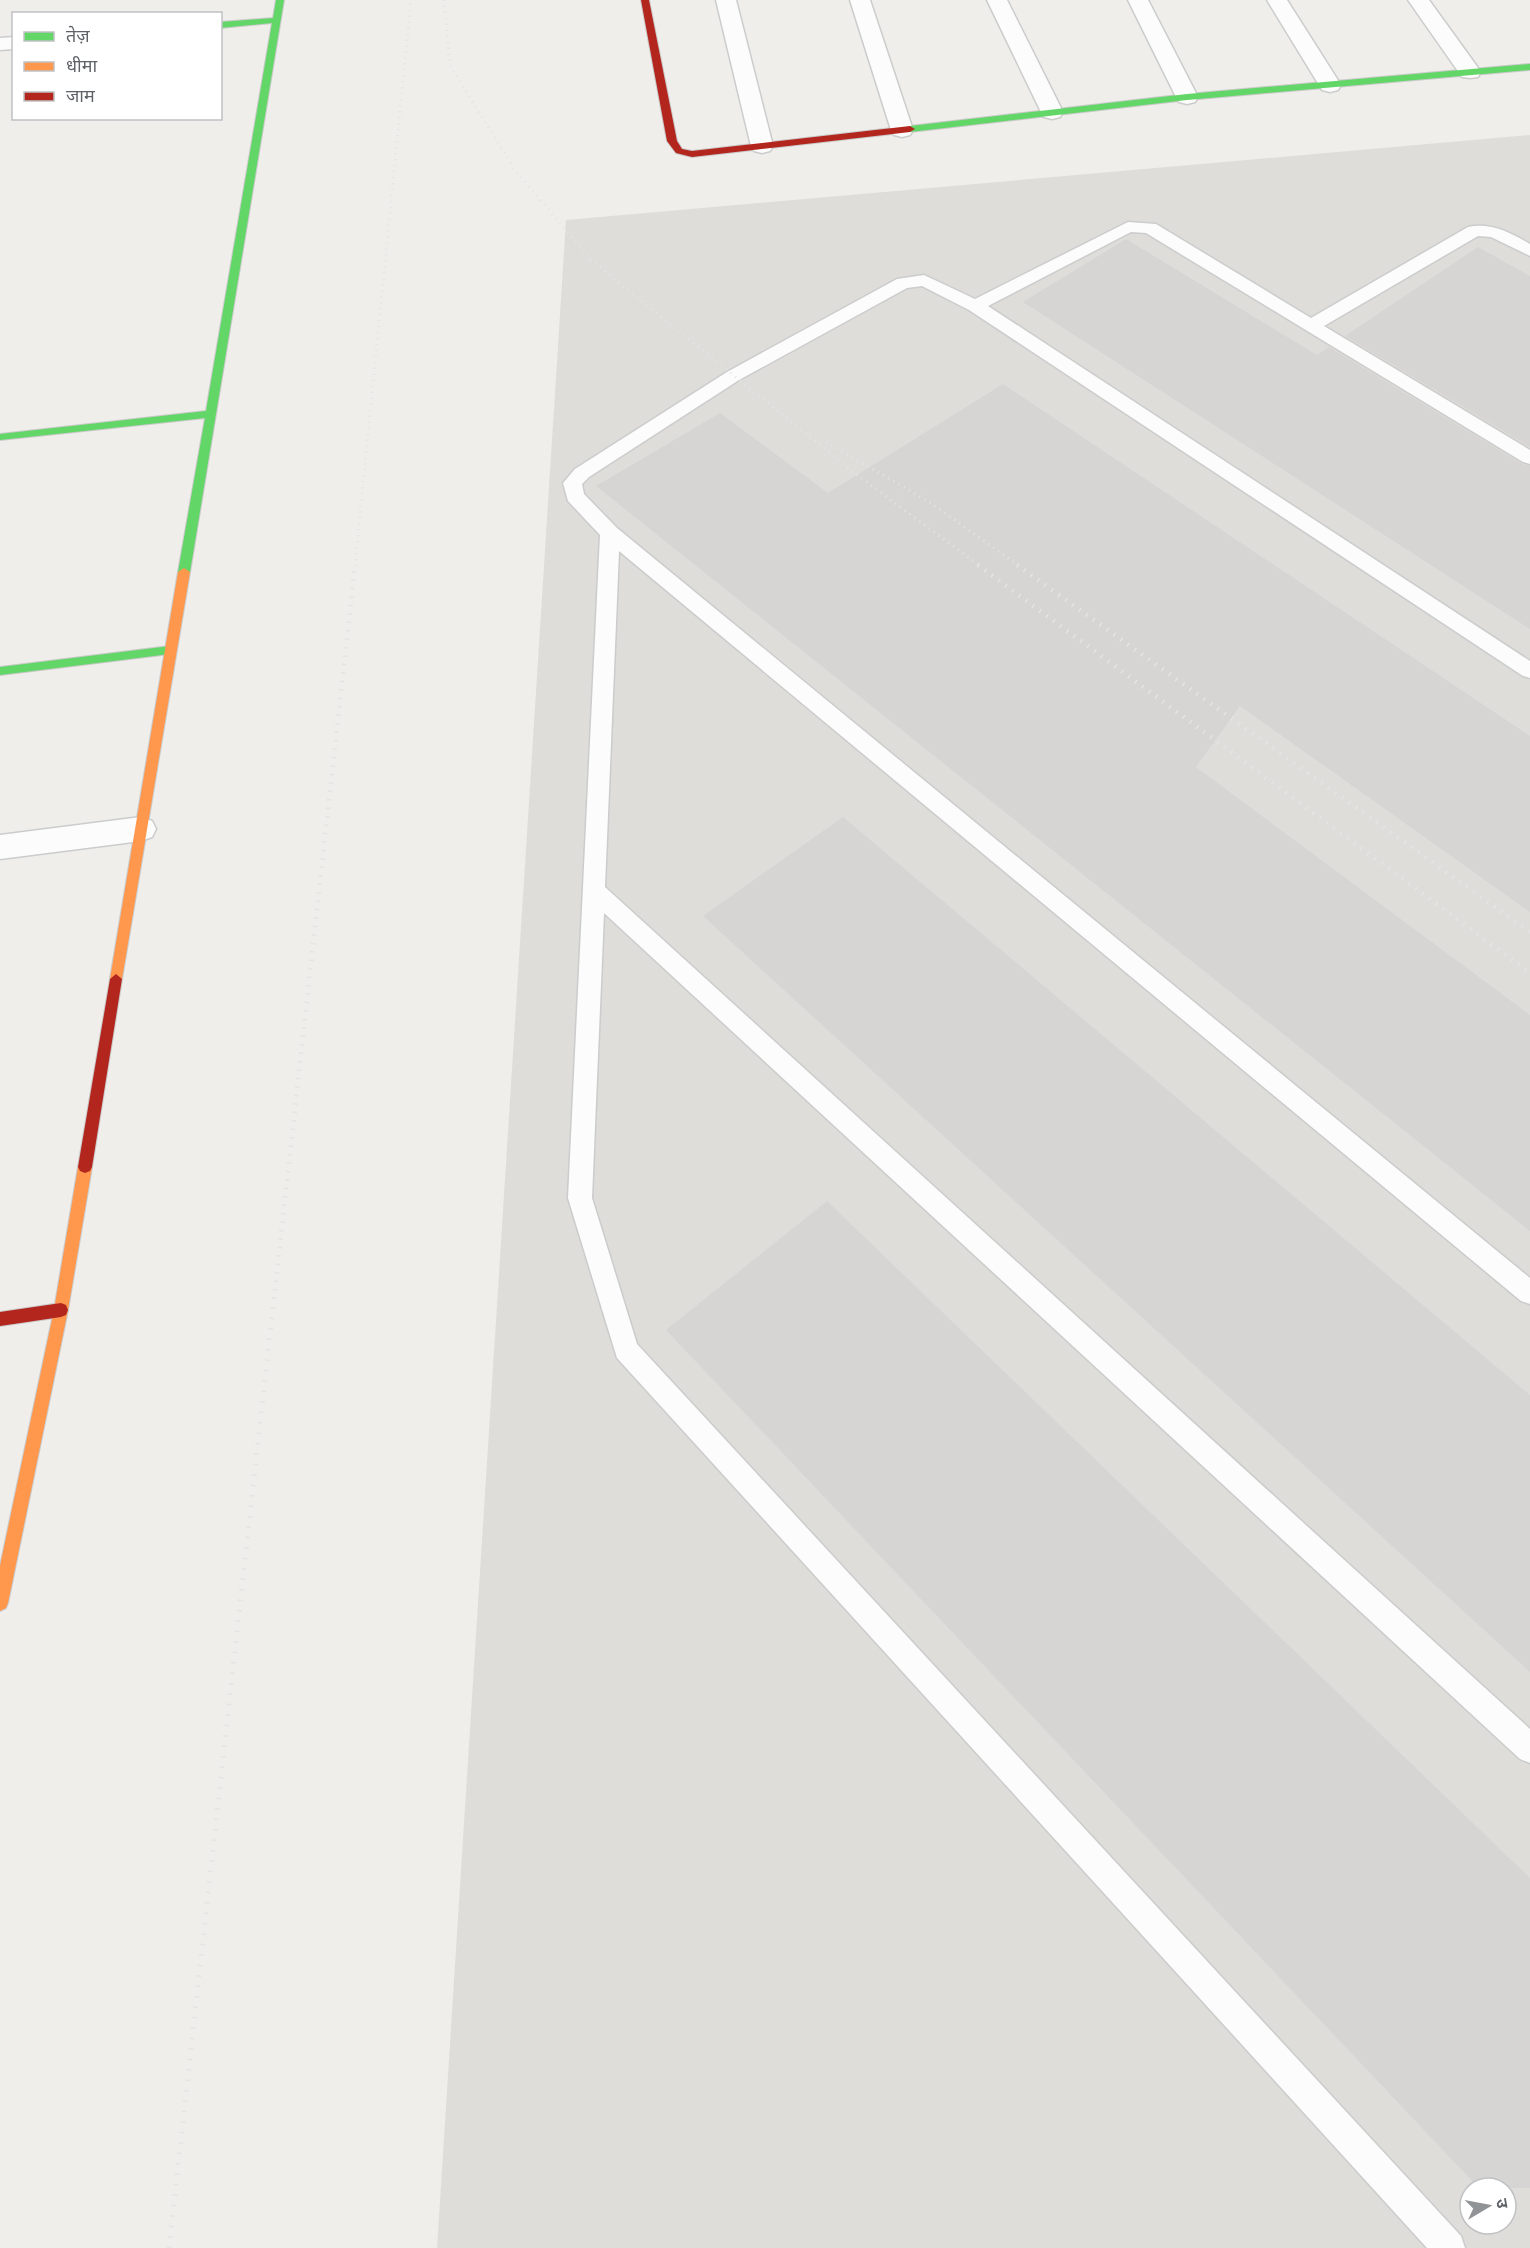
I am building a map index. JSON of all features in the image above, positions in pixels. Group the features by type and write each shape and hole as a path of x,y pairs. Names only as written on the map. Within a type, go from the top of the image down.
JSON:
{"street":[{"path":"0,1603 61,1310 280,0"},
{"path":"645,0 675,148 679,152 692,154 1052,111 1530,67"},
{"path":"726,0 762,146"},
{"path":"860,0 902,130"},
{"path":"997,0 1052,111"},
{"path":"1138,0 1187,97"},
{"path":"1277,0 1330,85"},
{"path":"1418,0 1470,72"},
{"path":"222,25 276,20"},
{"path":"0,437 210,414"},
{"path":"0,671 170,650"},
{"path":"0,847 141,829"},
{"path":"0,1320 61,1310"}],"lane":[{"path":"975,306 1124,229 1136,226 1158,232 1530,458"},
{"path":"1312,325 1474,231 1498,233 1530,251"},
{"path":"1530,670 975,306 924,280 909,280 733,376 576,477 572,483 575,496 610,533 1530,1293"},
{"path":"610,533 580,1198 626,1350 1449,2248"},
{"path":"593,889 1530,1749"}],"shaded area":[{"path":"1530,135 1530,2248 437,2248 566,220"}],"building":[{"path":"1126,239 1317,355 1329,347 1522,464 1530,466 1530,629 1023,302"},
{"path":"1478,247 1530,276 1530,447 1345,336"},
{"path":"1003,384 1530,736 1530,912 1240,706 1196,767 1530,1015 1530,1231 596,486 720,413 828,493"},
{"path":"843,817 1530,1395 1530,1672 703,916"},
{"path":"827,1201 1530,1878 1530,2188 1518,2188 1518,2176 1468,2176 666,1330"}],"railway":[{"path":"355,566 411,0"},
{"path":"444,0 450,65 515,170 591,260 857,475 980,566"},
{"path":"826,442 931,503 1019,566"},
{"path":"274,1299 355,565"},
{"path":"978,565 1530,973"},
{"path":"1017,565 1530,932"},
{"path":"169,2248 274,1297"}],"traffic: fast":[{"path":"184,572 280,0"},
{"path":"222,25 276,20"},
{"path":"910,129 1187,97 1530,67"},
{"path":"0,437 210,414"},
{"path":"0,671 170,650"}],"traffic: slow":[{"path":"116,979 184,572"},
{"path":"0,1603 61,1310 85,1167"}],"traffic: jam":[{"path":"645,0 672,141 679,151 692,154 910,129"},
{"path":"85,1167 116,979"},
{"path":"0,1319 61,1310"}]}
